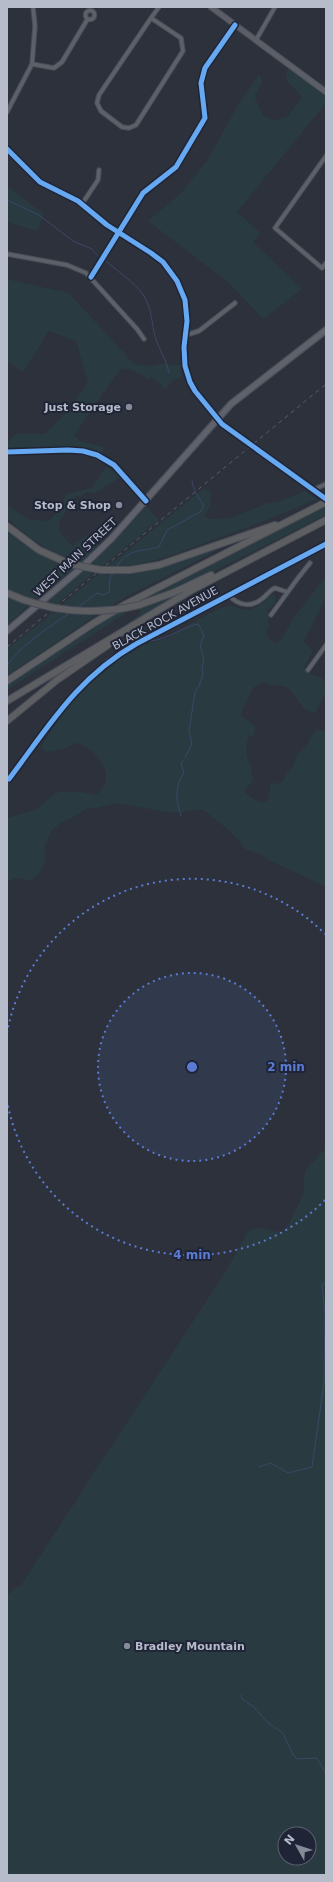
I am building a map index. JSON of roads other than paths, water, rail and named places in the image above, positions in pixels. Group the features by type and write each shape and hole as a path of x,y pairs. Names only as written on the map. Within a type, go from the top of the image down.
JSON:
{"highway":[{"path":"7,681 94,623 126,604 325,502"},
{"path":"7,526 34,547 70,564 101,570 130,570 164,563 304,513"},
{"path":"7,701 219,575 326,520"},
{"path":"7,593 37,604 70,610 106,610 139,605 176,592 261,550 281,542"},
{"path":"7,721 57,680 157,611"}],"main road":[{"path":"211,7 326,92"},
{"name":"WEST MAIN STREET","path":"7,631 96,554 146,501 217,418 240,395 326,330"}],"street":[{"path":"7,112 32,64 36,26 33,7"},
{"path":"151,18 181,38 183,51 136,125 129,128 122,127 101,111 97,103 99,95 151,18 159,7"},
{"path":"256,40 275,7"},
{"path":"32,64 54,68 62,62 87,20"},
{"path":"91,277 143,193 176,167 205,118 201,83 206,68 235,25"},
{"path":"7,149 40,182 82,204 118,232 158,257 173,274 185,300 187,321 185,360 188,377 195,391 217,418 314,490 325,502"},
{"path":"326,156 275,228 322,268 326,263"},
{"path":"82,204 98,180 99,170"},
{"path":"7,254 67,265 80,270 91,277 144,339"},
{"path":"186,335 199,331 235,303"},
{"path":"7,452 68,450 83,451 97,455 114,465 146,501"},
{"path":"314,490 326,484"},
{"name":"BLACK ROCK AVENUE","path":"8,780 66,703 97,670 136,644 326,544"},
{"path":"271,615 310,563"},
{"path":"229,595 236,602 248,605 260,601 275,588 287,592"},
{"path":"308,670 326,645"}],"waterway":[{"path":"7,200 39,215 73,241 92,249 98,256"},
{"path":"106,261 135,285 144,296 150,312 155,337 169,373"},
{"path":"116,568 120,562 130,554 159,547 167,530 200,512 204,506 195,491 192,481"},
{"path":"77,608 97,593 103,595 109,592 110,578 114,572"},
{"path":"7,665 21,649 71,612"},
{"path":"151,641 163,638 198,624 204,635 200,645 204,660 202,666 203,674 199,686 195,692 189,731 192,744 185,758"},
{"path":"181,816 178,804 177,789 184,773 181,764 183,761"},
{"path":"259,1467 271,1463 288,1473 312,1467 324,1383 325,1313 322,1285 326,1283"},
{"path":"241,1695 242,1699 255,1708 267,1722 283,1733 293,1755 297,1759 317,1758 326,1774"}],"railway":[{"path":"7,647 326,384"}],"place":[{"name":"Just Storage","path":"129,407"},
{"name":"Stop & Shop","path":"119,505"},
{"name":"Bradley Mountain","path":"127,1646"}]}
